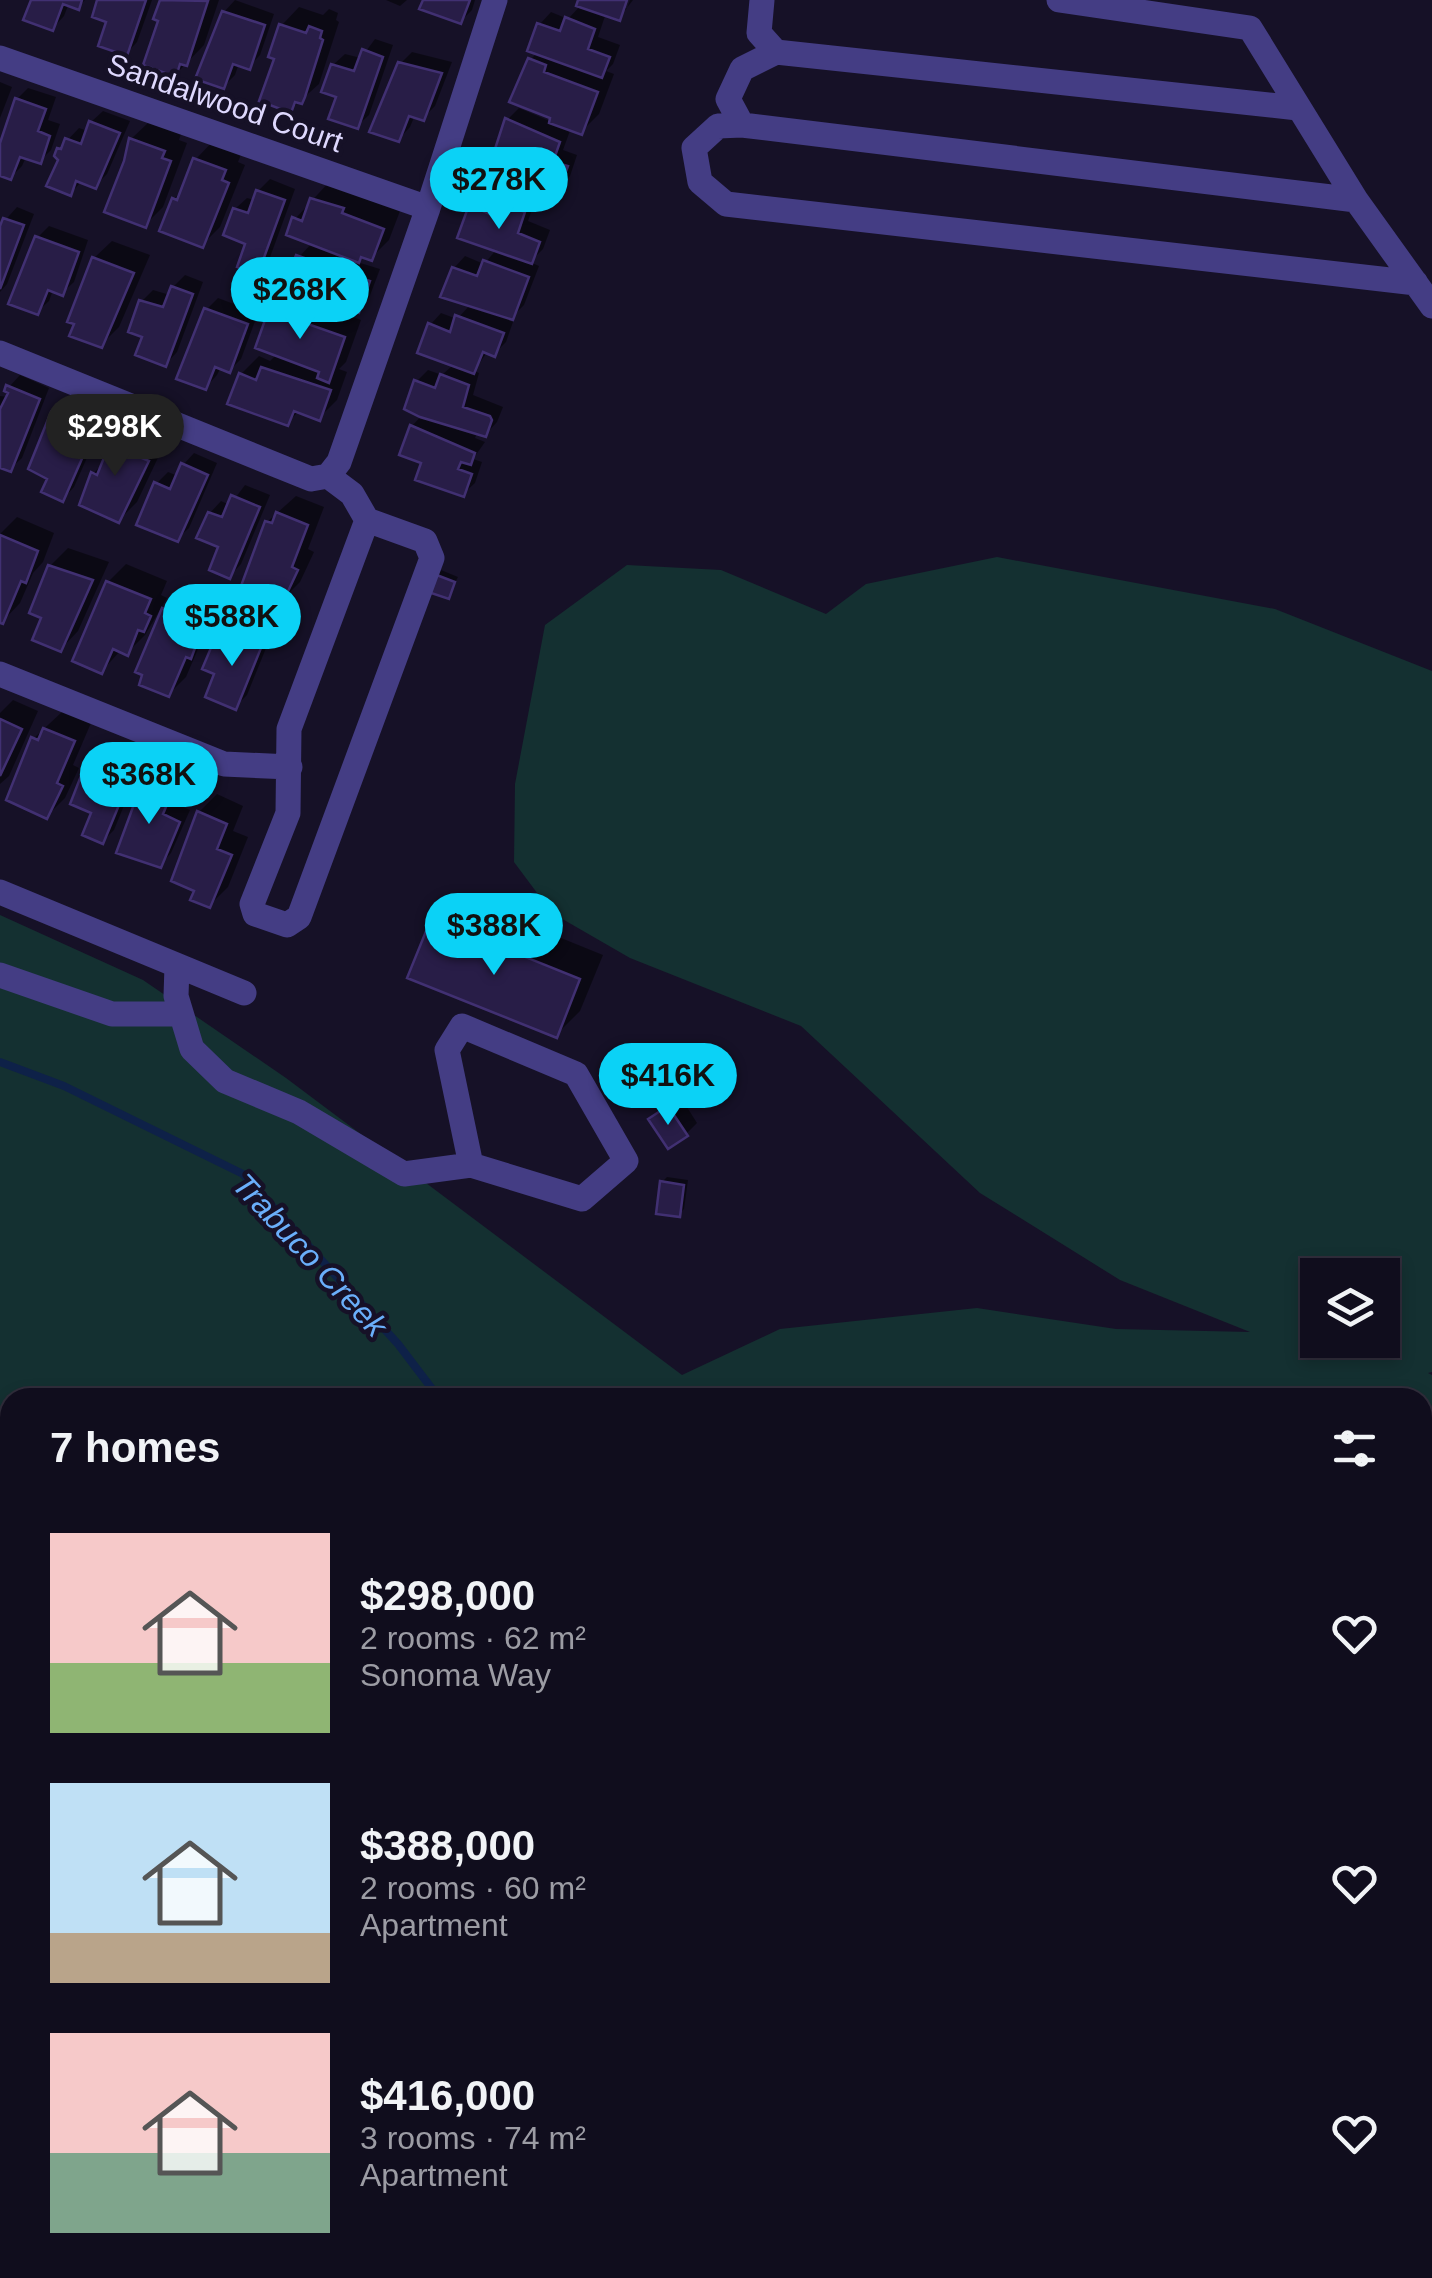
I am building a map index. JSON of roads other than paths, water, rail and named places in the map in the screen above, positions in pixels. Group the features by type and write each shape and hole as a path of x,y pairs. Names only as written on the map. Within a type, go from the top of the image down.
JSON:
{"street":[{"path":"0,353 311,479 328,476 340,462 495,0"},
{"path":"762,0 759,32 776,52"},
{"path":"1059,0 1250,28 1356,200 1432,306"},
{"path":"742,126 728,99 742,69 776,52 1298,108"},
{"name":"Sandalwood Court","path":"0,58 428,208"},
{"path":"1356,200 742,126 718,126 694,148 700,182 726,204 1416,283"},
{"path":"328,476 352,494 367,520 425,541 432,558 299,917 286,926 255,914 252,904 288,813 290,729 367,520"},
{"path":"0,674 224,764 290,767"},
{"path":"0,892 244,993"},
{"path":"177,966 179,1014 192,1048 225,1081 299,1112 404,1174 471,1165 582,1198 626,1161 576,1074 462,1026 446,1050 471,1165"},
{"path":"0,975 112,1014 179,1014"}],"waterway":[{"name":"Trabuco Creek","path":"0,1062 64,1086 243,1174 398,1344 431,1388"}]}
